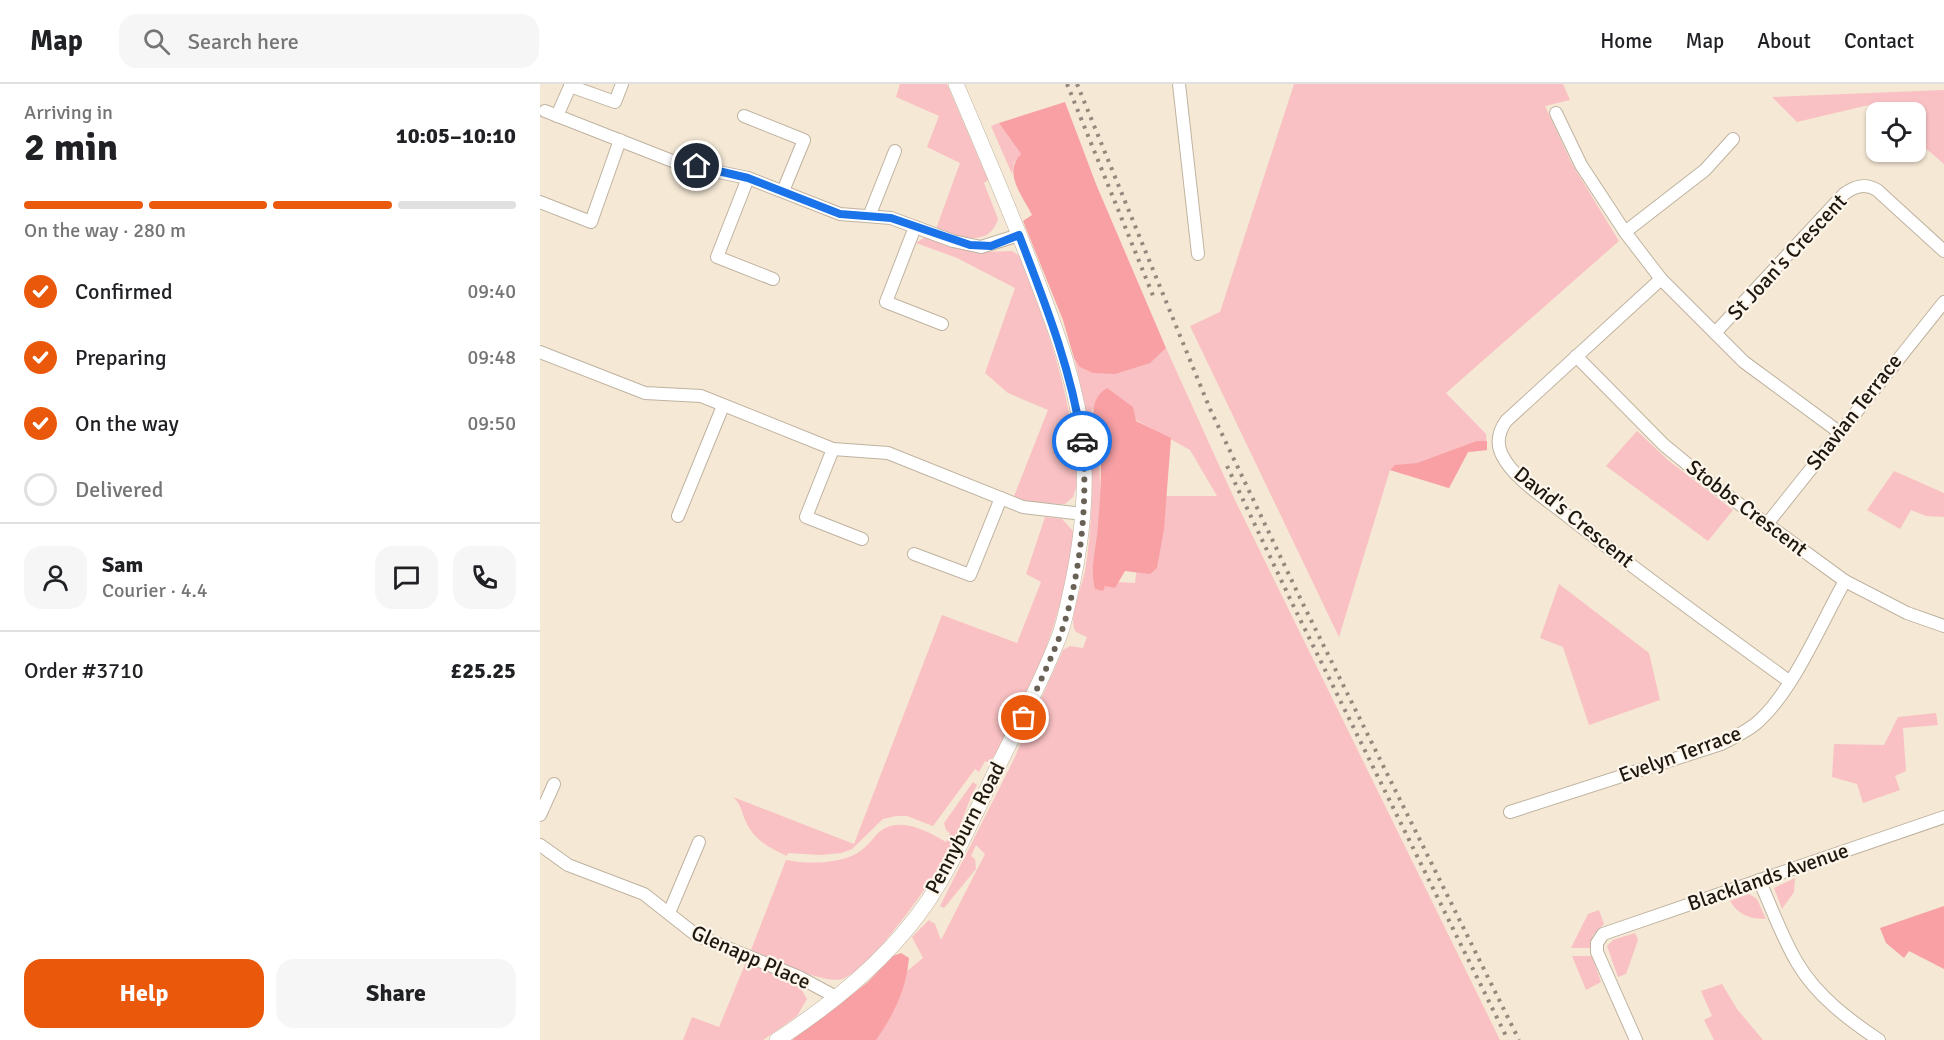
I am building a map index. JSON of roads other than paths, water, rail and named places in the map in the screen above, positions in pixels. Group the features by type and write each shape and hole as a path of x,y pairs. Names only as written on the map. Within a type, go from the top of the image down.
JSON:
{"street":[{"path":"622,84 615,102 570,85 551,114 680,164 748,178 840,214 870,214 891,218 953,241 981,247 1019,235"},
{"name":"Pennyburn Road","path":"777,1040 836,997 899,938 927,901 963,841 1024,718 1061,632 1077,563 1083,514 1083,444 1076,402 1058,336 956,84"},
{"path":"1179,84 1198,254"},
{"path":"1556,113 1581,165 1625,232 1661,279 1744,362 1839,432"},
{"path":"744,116 804,140 783,191"},
{"path":"1625,232 1698,176 1733,139"},
{"path":"540,201 591,222 620,140"},
{"path":"870,214 895,151"},
{"path":"748,178 717,257 773,279"},
{"name":"St Joan's Crescent","path":"1715,333 1844,194 1857,187 1869,186 1877,190 1944,251"},
{"path":"915,227 886,302 942,324"},
{"name":"David's Crescent","path":"1661,279 1506,420 1499,438 1504,459 1542,495 1603,544 1789,681"},
{"name":"Shavian Terrace","path":"1767,524 1944,302"},
{"path":"540,352 645,393 701,396 833,449 888,453 1038,511 1083,514"},
{"name":"Stobbs Crescent","path":"1576,356 1664,445 1767,524 1845,581 1907,613 1944,626"},
{"path":"678,516 723,406"},
{"path":"833,449 806,516 862,539"},
{"path":"914,554 970,575 1001,498"},
{"name":"Evelyn Terrace","path":"1510,812 1720,744 1750,729 1761,720 1789,681 1845,581"},
{"path":"540,815 554,784"},
{"name":"Blacklands Avenue","path":"1636,1040 1597,952 1599,937 1607,931 1944,817"},
{"name":"Glenapp Place","path":"669,913 699,842"},
{"name":"Glenapp Place","path":"540,845 568,865 644,894 696,935 799,977 836,997"},
{"path":"1759,880 1798,965 1838,1009 1879,1040"}],"railway":[{"path":"1067,84 1154,298"},
{"path":"1077,84 1210,409 1302,602 1519,1040"},
{"path":"1227,466 1293,605 1508,1040"}]}
